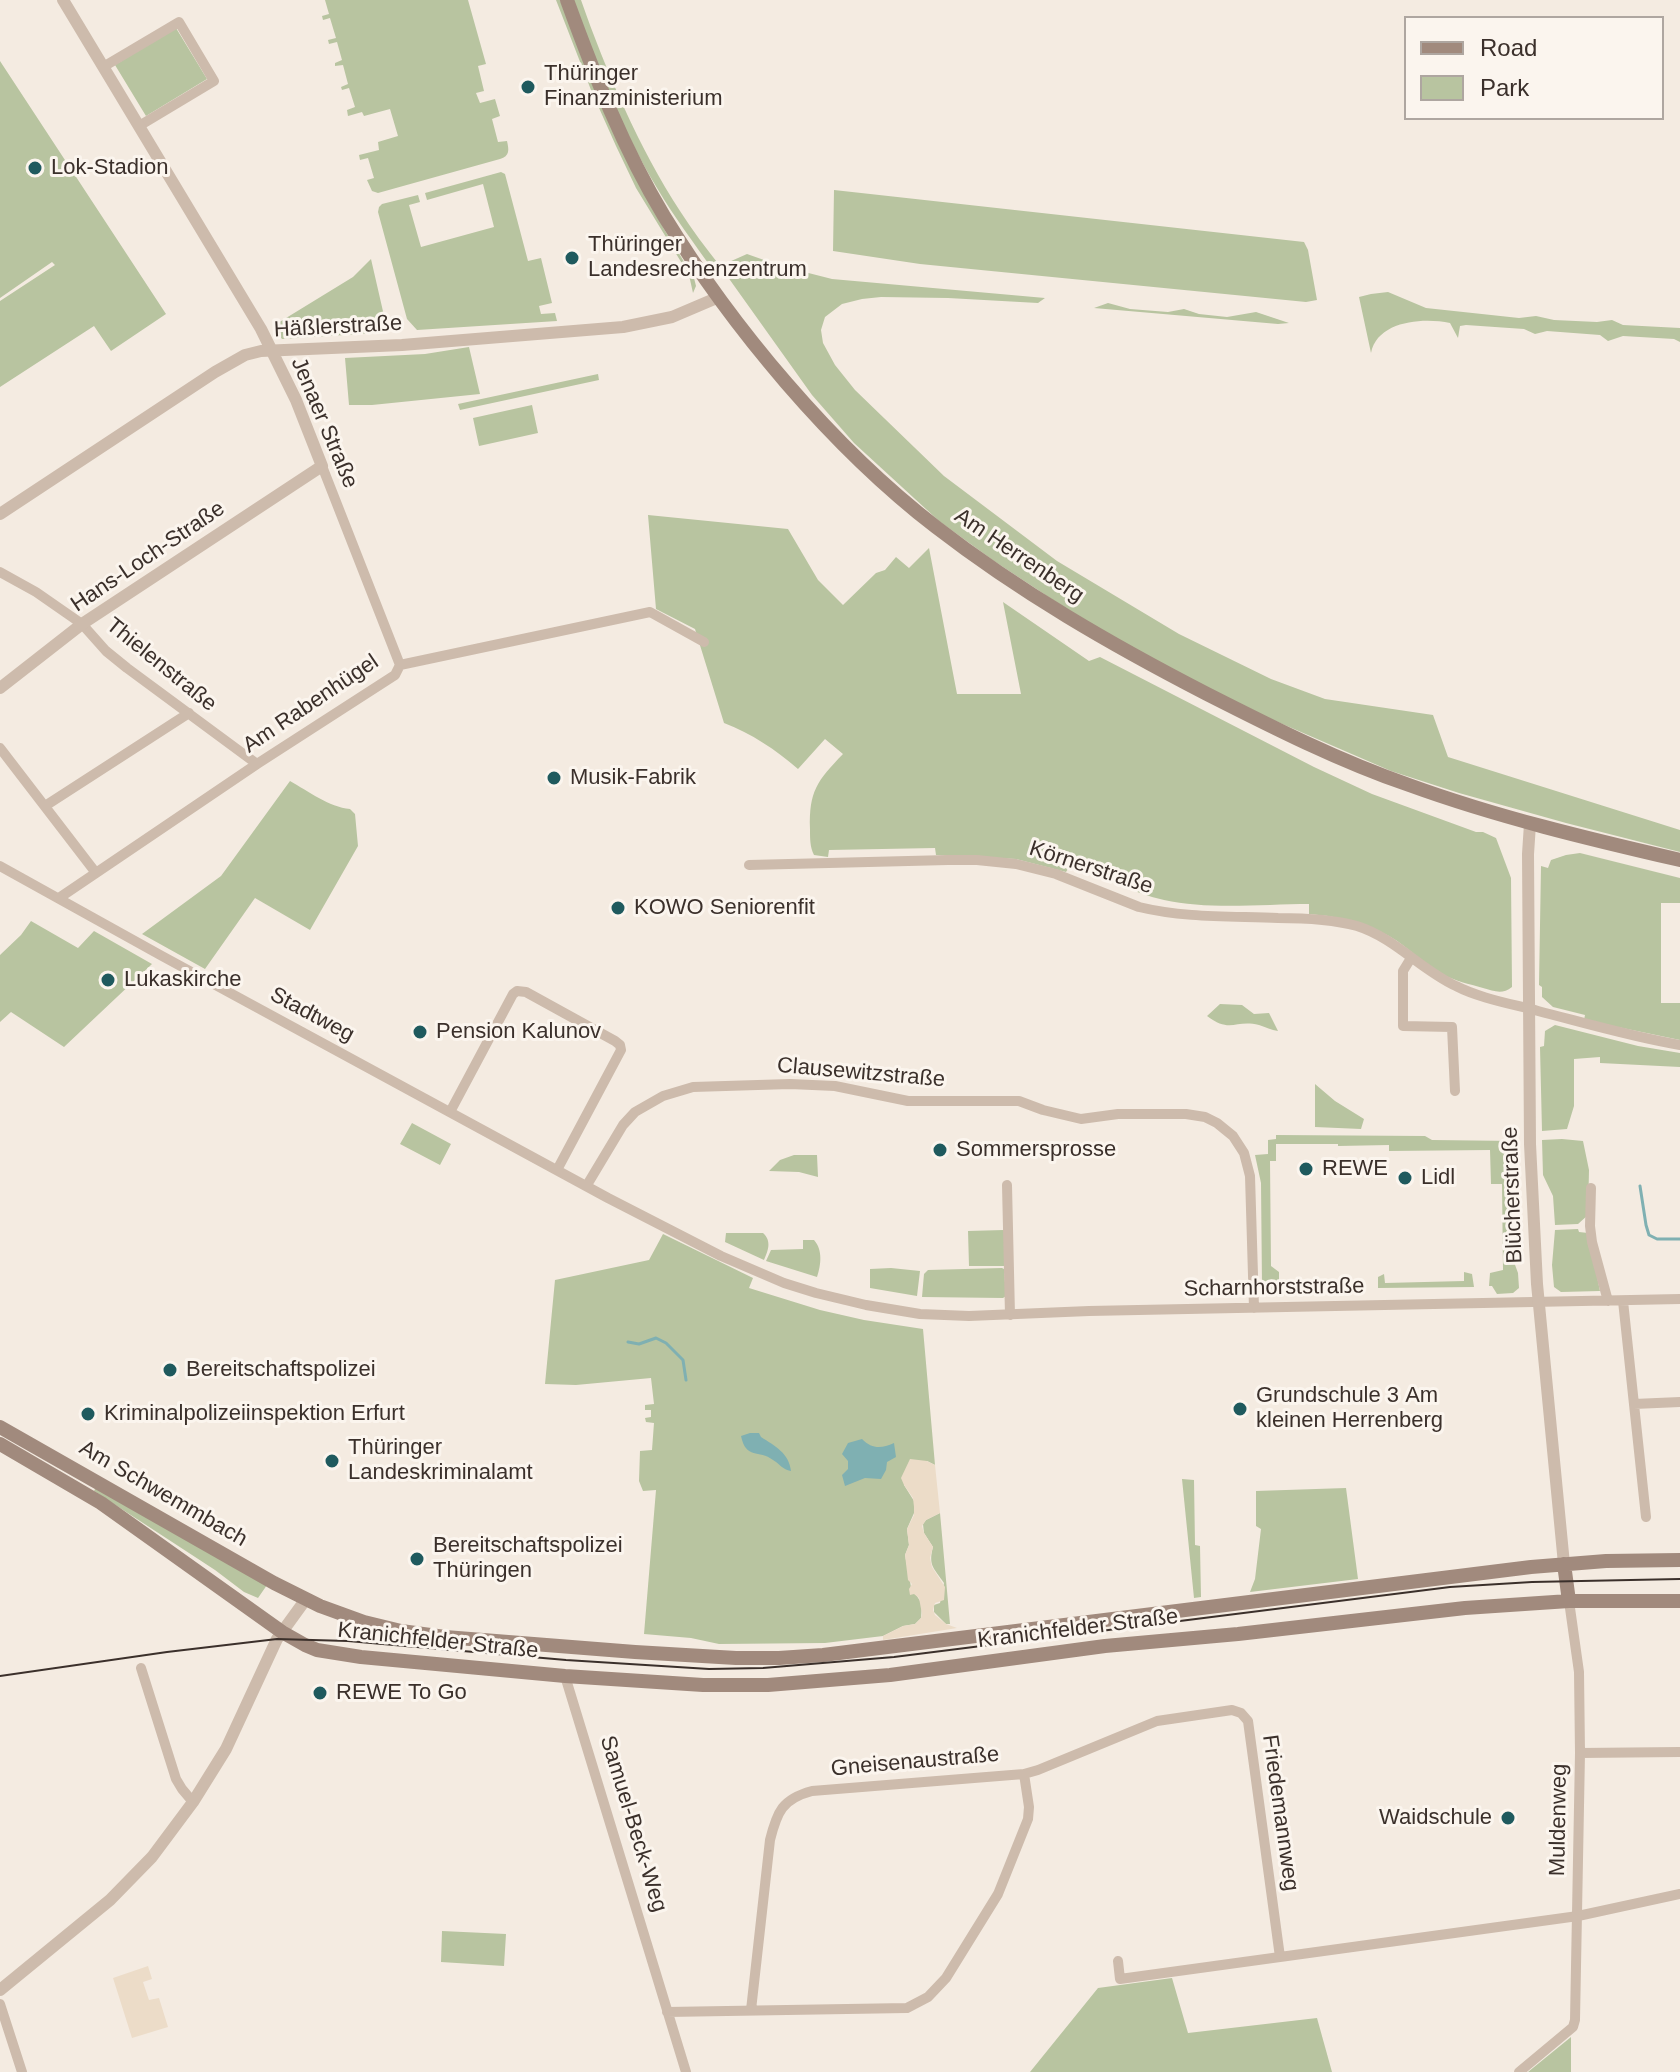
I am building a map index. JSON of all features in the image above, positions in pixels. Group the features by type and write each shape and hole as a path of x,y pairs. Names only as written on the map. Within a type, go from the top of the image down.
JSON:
{"main road":[{"name":"Am Herrenberg","path":"567,0 636,165 664,215 719,297 782,377 854,455 935,527 1019,586 1150,665 1315,747 1410,786 1530,824 1680,860"},
{"name":"Am Schwemmbach","path":"0,1427 9,1443 101,1503 282,1632"},
{"name":"Am Schwemmbach","path":"9,1443 306,1599"},
{"name":"Kranichfelder Straße","path":"306,1599 344,1616 401,1631 445,1637 736,1658 779,1658 1564,1564 1680,1560"},
{"path":"1564,1564 1569,1601"},
{"name":"Kranichfelder Straße","path":"282,1632 305,1645 335,1653 461,1668 703,1685 782,1684 896,1674 1089,1648 1280,1630 1408,1613 1569,1601 1680,1601"},
{"name":"Samuel-Beck-Weg","path":"565,1676 566,1647"}],"street":[{"name":"Jenaer Straße","path":"63,0 271,350 296,400 400,665"},
{"path":"103,67 179,22 214,81 139,126"},
{"name":"Häßlerstraße","path":"0,514 245,355 271,350 402,345 623,327 672,317 719,297"},
{"name":"Hans-Loch-Straße","path":"0,688 82,624 322,466"},
{"name":"Thielenstraße","path":"0,572 82,624 106,651 257,764"},
{"name":"Am Rabenhügel","path":"59,898 395,675 400,665 650,612 704,642"},
{"path":"45,806 189,713"},
{"path":"0,748 96,873"},
{"name":"Blücherstraße","path":"1530,824 1530,1144 1539,1303 1564,1564"},
{"name":"Körnerstraße","path":"749,865 948,860 1016,864 1056,874 1153,910 1189,915 1336,921 1371,931 1441,979 1460,988 1605,1029 1680,1045"},
{"name":"Stadtweg","path":"0,866 560,1172"},
{"path":"1411,958 1403,971 1403,1026 1452,1027 1455,1091"},
{"path":"450,1112 513,994 526,992 615,1041 621,1050 560,1172"},
{"name":"Clausewitzstraße","path":"587,1185 623,1125 635,1112 663,1096 693,1087 790,1084 835,1086 908,1101 1019,1101 1081,1119 1118,1114 1195,1115 1217,1123 1233,1136 1247,1161 1254,1308"},
{"name":"Scharnhorststraße","path":"560,1172 721,1256 795,1287 866,1305 920,1314 969,1316 1680,1299"},
{"path":"1007,1185 1010,1315"},
{"path":"1591,1188 1584,1226 1608,1301"},
{"path":"1623,1301 1646,1517"},
{"path":"1634,1404 1680,1402"},
{"path":"0,1990 110,1900 152,1857 193,1802 226,1749 274,1644 306,1599"},
{"name":"Muldenweg","path":"1519,2072 1573,2027 1575,2020 1579,1672 1569,1601"},
{"path":"141,1668 176,1779 193,1802"},
{"name":"Samuel-Beck-Weg","path":"565,1676 686,2072"},
{"name":"Friedemannweg","path":"1024,1774 1157,1721 1232,1710 1241,1713 1248,1721 1280,1957"},
{"path":"1580,1753 1680,1752"},
{"name":"Gneisenaustraße","path":"667,2012 907,2008 928,1997 946,1978 1000,1889 1028,1819 1024,1774 812,1791 800,1794 782,1807 770,1840 751,2010"},
{"path":"1118,1961 1120,1979 1578,1916 1680,1894"},
{"path":"0,2004 22,2072"}],"green space":[{"path":"325,0 468,0 486,64 478,66 484,91 476,93 480,103 495,99 500,116 492,119 498,142 507,141 506,156 378,193 372,191 367,180 374,178 368,158 360,160 359,155 379,150 378,142 398,136 390,109 364,116 362,112 348,116 347,110 355,107 349,88 342,90 341,87 348,84 343,65 335,66 342,60 337,42 329,44 328,40 336,38 330,18 323,20 322,16 329,14"},
{"path":"556,0 560,0 589,75 664,229 694,278 696,286 693,293 689,275 636,188 616,146"},
{"path":"573,0 581,0 612,81 651,162 685,218 720,266 713,270 677,220 632,143"},
{"path":"176,28 207,79 146,116 115,65"},
{"name":"Lok-Stadion","path":"0,61 166,314 111,351 94,326 0,387 0,301 55,265 52,262 0,298"},
{"path":"501,172 505,174 528,261 541,258 552,303 539,306 541,314 555,313 557,321 417,330 407,319 379,207 418,195 420,202 409,205 421,247 494,227 483,184 427,200 425,193"},
{"path":"834,190 1304,242 1317,300 1306,302 920,264 833,251"},
{"path":"747,254 832,279 1045,298 1038,303 948,298 862,299 842,304 825,317 821,330 823,343 835,365 855,390 944,476 1057,561 1179,634 1271,679 1325,699 1433,715 1448,757 1680,830 1680,852 1566,823 1391,771 1264,716 1085,621 939,521 854,443 812,395 720,266"},
{"path":"371,259 385,320 382,329 376,333 282,339 273,326 353,277"},
{"path":"1388,292 1426,308 1519,318 1612,320 1623,325 1680,328 1680,342 1623,336 1608,341 1600,335 1547,331 1535,334 1524,329 1466,325 1460,326 1458,338 1450,323 1415,321 1382,334 1371,353 1359,297"},
{"path":"1108,303 1130,309 1168,312 1184,309 1227,317 1256,312 1289,323 1094,308"},
{"path":"469,347 480,394 349,405 345,358 425,354"},
{"path":"598,374 599,380 460,410 458,404"},
{"path":"532,405 538,433 479,446 473,418"},
{"path":"648,515 788,529 818,580 843,605 896,557 909,568 929,548 957,694 1021,694 1003,602 1089,661 1100,657 1372,794 1496,838 1511,878 1512,987 1498,992 1452,979 1381,932 1346,920 1309,914 1309,904 1217,906 1181,903 1140,893 1071,864 1066,872 1016,859 936,855 935,848 829,850 828,857 814,855 810,833 813,796 821,780 843,754 825,739 798,769 763,743 724,723 695,629 656,609"},
{"path":"290,781 355,814 358,846 310,930 255,898 205,969 142,934 221,876"},
{"path":"1580,853 1680,878 1680,903 1661,903 1661,1003 1680,1003 1680,1040 1584,1020 1585,1015 1553,1007 1542,997 1542,987 1539,985 1541,866 1548,868 1551,860"},
{"path":"31,921 78,948 94,931 152,964 64,1047 11,1012 0,1022 0,955"},
{"path":"1220,1004 1242,1005 1254,1014 1269,1013 1278,1031 1251,1024 1222,1024 1207,1016"},
{"path":"1555,1025 1680,1053 1680,1067 1600,1063 1600,1057 1574,1059 1574,1106 1567,1129 1542,1131 1540,1047 1544,1046 1545,1031"},
{"path":"1315,1084 1364,1119 1361,1129 1315,1127"},
{"path":"412,1123 451,1144 440,1165 400,1144"},
{"path":"1276,1135 1425,1136 1432,1140 1515,1141 1516,1186 1512,1218 1519,1288 1513,1293 1497,1294 1489,1286 1490,1273 1503,1270 1502,1184 1491,1184 1490,1150 1389,1151 1389,1145 1276,1144 1276,1161 1270,1161 1271,1266 1279,1272 1279,1290 1264,1290 1261,1183 1255,1155 1268,1154 1268,1140 1276,1139"},
{"path":"1542,1140 1583,1141 1589,1170 1588,1215 1578,1224 1555,1225 1553,1196 1543,1175"},
{"path":"794,1155 817,1155 818,1177 799,1172 769,1171 780,1160"},
{"path":"1578,1229 1579,1232 1588,1233 1600,1291 1561,1292 1554,1287 1555,1230"},
{"path":"1004,1230 1005,1266 969,1266 968,1231"},
{"path":"726,1233 763,1233 768,1243 764,1260 725,1242"},
{"path":"663,1234 753,1278 749,1288 820,1310 923,1329 935,1465 927,1461 904,1485 914,1501 905,1555 911,1587 922,1604 921,1618 915,1624 883,1636 825,1643 719,1644 644,1634 656,1490 643,1491 639,1481 640,1451 652,1450 654,1423 646,1422 645,1418 651,1417 651,1410 645,1410 645,1405 654,1404 651,1378 576,1385 545,1384 555,1280 649,1260"},
{"path":"803,1240 814,1240 819,1248 817,1277 766,1261 771,1250 803,1249"},
{"path":"1002,1268 1006,1296 1003,1298 922,1297 924,1274 928,1270"},
{"path":"870,1269 920,1271 917,1296 870,1288"},
{"path":"1464,1272 1472,1274 1474,1287 1378,1288 1378,1277 1384,1274 1385,1283 1464,1281"},
{"path":"1182,1479 1194,1480 1195,1545 1200,1546 1201,1597 1194,1598"},
{"path":"96,1487 267,1585 258,1598 244,1592 94,1491"},
{"path":"1346,1488 1358,1579 1250,1592 1255,1579 1261,1529 1256,1526 1256,1491"},
{"path":"940,1513 950,1624 934,1612 934,1605 940,1603 944,1583 933,1566 933,1547 924,1533 923,1524"},
{"path":"442,1931 506,1934 504,1966 441,1962"},
{"path":"1172,1978 1188,2033 1317,2018 1332,2072 1030,2072 1098,1988"},
{"path":"1571,2037 1571,2072 1528,2072"}],"shaded area":[{"path":"910,1459 935,1465 940,1513 926,1520 922,1526 933,1547 930,1558 932,1567 945,1587 944,1600 935,1603 933,1610 946,1624 957,1628 883,1640 883,1636 903,1626 915,1624 922,1614 919,1598 910,1595 912,1584 908,1580 905,1555 909,1545 907,1529 914,1515 914,1507 913,1498 901,1478"},
{"path":"148,1966 152,1979 143,1982 149,2000 159,1998 168,2027 132,2038 113,1978"}],"water":[{"path":"759,1433 780,1451 791,1471 746,1448 741,1436"},
{"path":"862,1439 877,1447 894,1443 896,1457 887,1462 881,1479 865,1478 845,1486 842,1475 848,1469 848,1461 842,1454 848,1443"}],"waterway":[{"path":"1640,1186 1649,1235 1657,1239 1680,1239"},
{"path":"628,1342 639,1344 656,1338 666,1343 683,1360 686,1380"}],"tram line":[{"path":"0,1676 277,1639 348,1641 709,1669 763,1668 894,1657 1450,1587 1680,1579"}],"place":[{"name":"Thüringer Finanzministerium","path":"528,87"},
{"name":"Lok-Stadion","path":"35,168"},
{"name":"Thüringer Landesrechenzentrum","path":"572,258"},
{"name":"Musik-Fabrik","path":"554,778"},
{"name":"KOWO Seniorenfit","path":"618,908"},
{"name":"Lukaskirche","path":"108,980"},
{"name":"Pension Kalunov","path":"420,1032"},
{"name":"Sommersprosse","path":"940,1150"},
{"name":"REWE","path":"1306,1169"},
{"name":"Lidl","path":"1405,1178"},
{"name":"Bereitschaftspolizei","path":"170,1370"},
{"name":"Grundschule 3 Am kleinen Herrenberg","path":"1240,1409"},
{"name":"Kriminalpolizeiinspektion Erfurt","path":"88,1414"},
{"name":"Thüringer Landeskriminalamt","path":"332,1461"},
{"name":"Bereitschaftspolizei Thüringen","path":"417,1559"},
{"name":"REWE To Go","path":"320,1693"},
{"name":"Waidschule","path":"1508,1818"}]}
